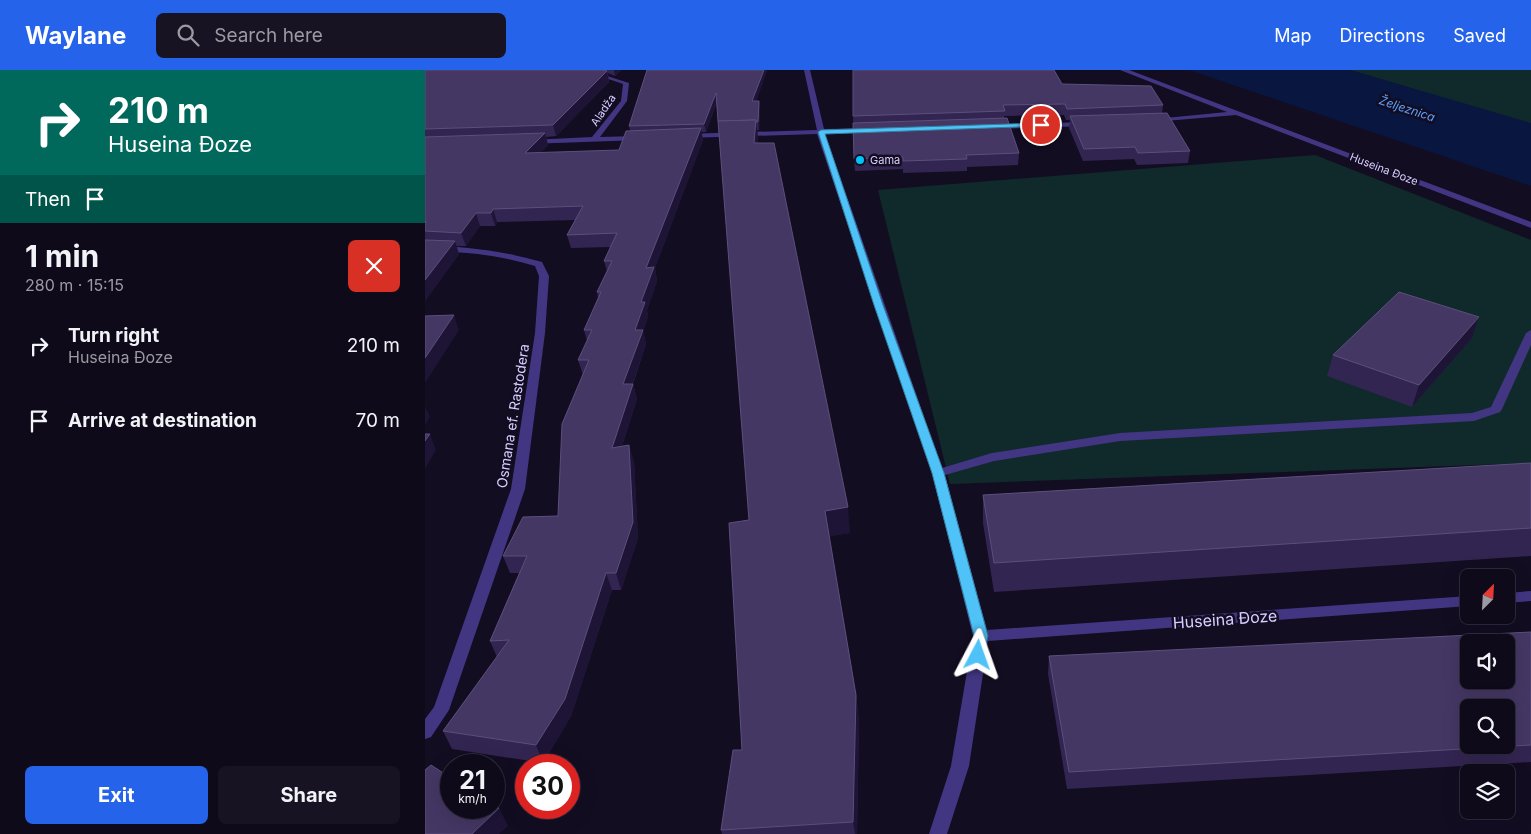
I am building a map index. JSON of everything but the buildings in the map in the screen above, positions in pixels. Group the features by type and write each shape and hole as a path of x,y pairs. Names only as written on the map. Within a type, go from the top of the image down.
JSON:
{"street":[{"path":"807,70 821,132 878,305 938,473 981,636 960,766 938,834"},
{"name":"Huseina Đoze","path":"1123,70 1531,225"},
{"name":"Aladža","path":"583,72 611,77 626,83 624,101 595,139"},
{"name":"Huseina Đoze","path":"1146,121 1237,113"},
{"path":"984,127 1098,123"},
{"path":"674,137 879,130"},
{"path":"520,142 644,138"},
{"name":"Osmana ef. Rastodera","path":"425,249 456,248 516,256 539,264 544,276 540,333 518,489 441,710 425,732"},
{"path":"938,473 992,457 1119,437 1475,417 1496,409 1531,333"},
{"path":"1515,597 1531,596"},
{"name":"Huseina Đoze","path":"981,636 1460,602"}],"green space":[{"path":"1350,70 1531,70 1531,124"},
{"path":"1315,155 1531,240 1531,463 950,484 878,190"}],"water":[{"name":"Željeznica","path":"1189,70 1350,70 1531,123 1531,186"}],"place":[{"name":"Gama","path":"860,160"}],"route":[{"path":"978,655 981,636 938,473 878,305 821,132 1041,125"}]}
